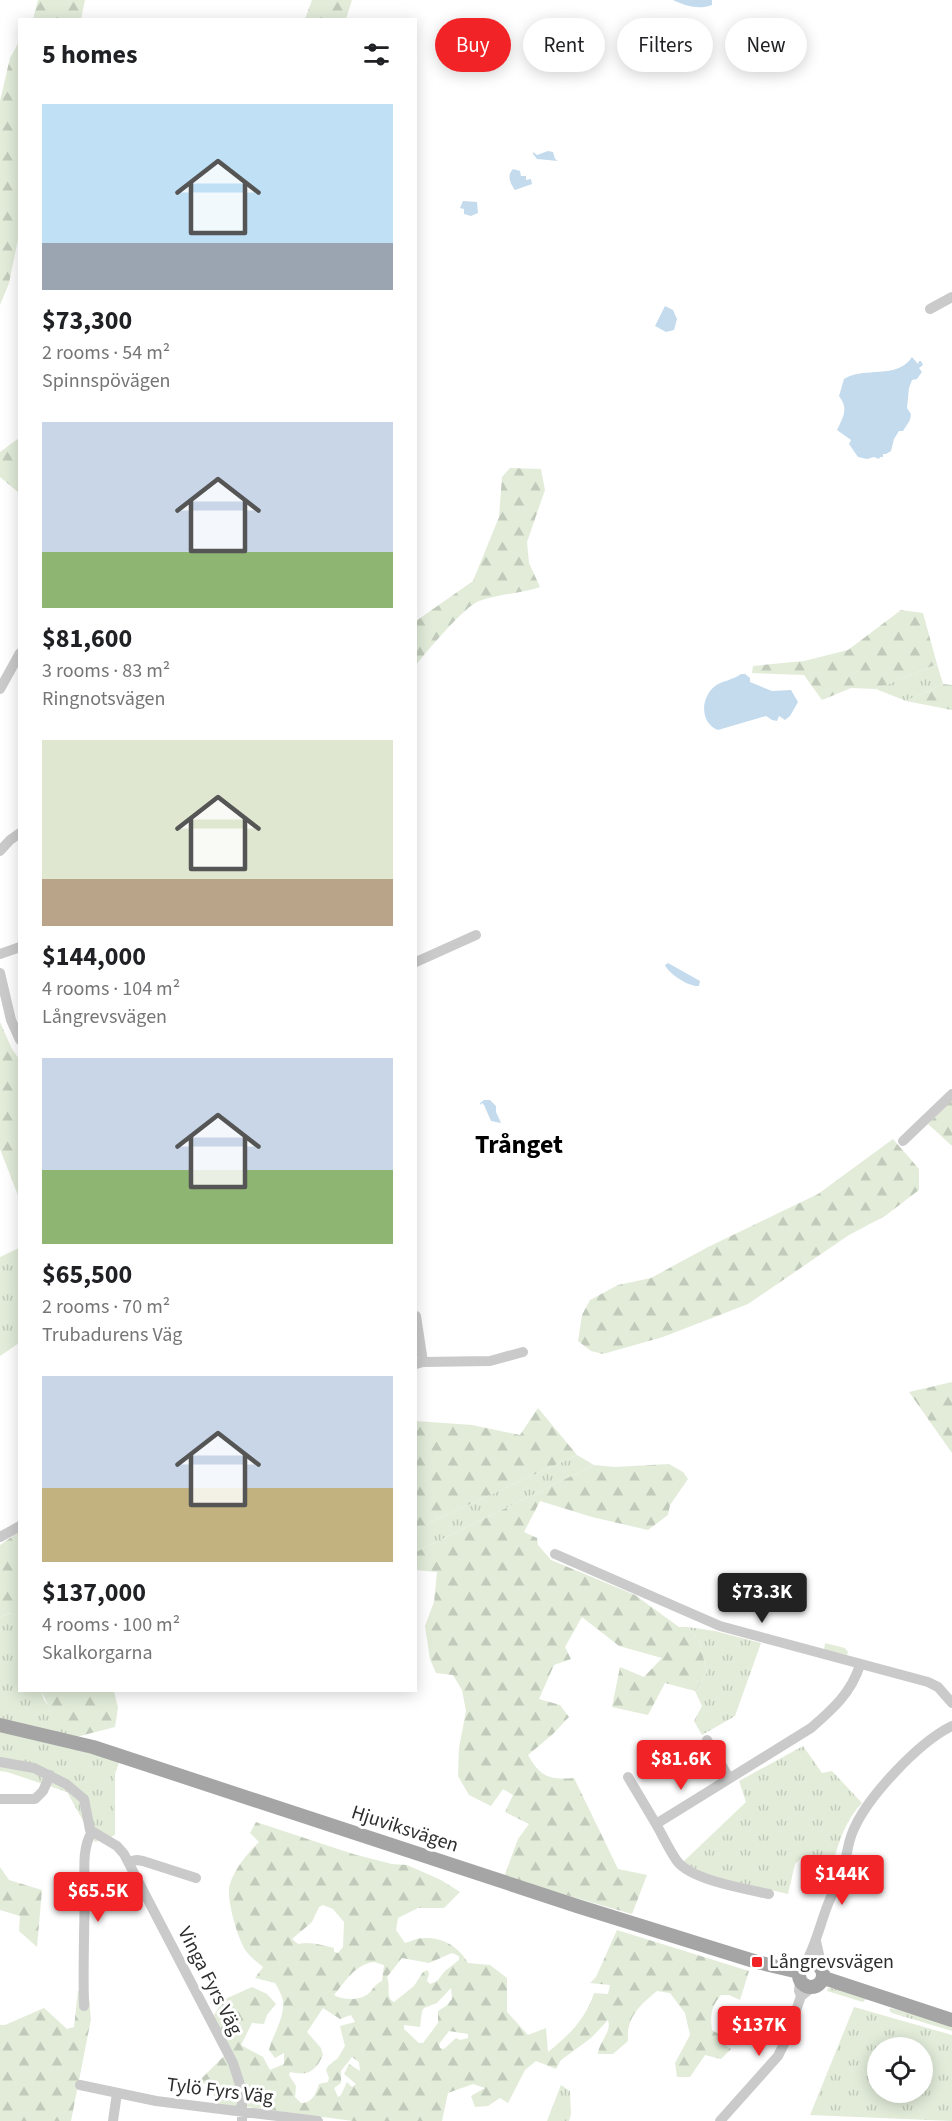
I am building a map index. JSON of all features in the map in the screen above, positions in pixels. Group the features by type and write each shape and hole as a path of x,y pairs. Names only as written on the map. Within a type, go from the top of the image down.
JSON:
{"main road":[{"name":"Hjuviksvägen","path":"0,1725 93,1747 576,1906 757,1962 801,1972 813,1963 820,1977 952,2020"},
{"name":"Hjuviksvägen","path":"801,1972 806,1986 820,1977"}],"street":[{"path":"930,309 952,297"},
{"path":"0,690 18,657"},
{"path":"0,851 18,834"},
{"path":"417,962 476,934"},
{"path":"0,954 18,947"},
{"path":"1,978 18,1035"},
{"path":"903,1141 952,1094"},
{"path":"417,1332 419,1363 481,1362 523,1352"},
{"path":"0,1538 18,1527"},
{"path":"555,1554 720,1626 928,1682 938,1687 952,1703"},
{"path":"656,1824 824,1718 852,1687 860,1665"},
{"path":"801,1996 799,1991 801,1972 816,1941 828,1903 840,1877 852,1833 863,1811 904,1764 952,1726"},
{"path":"707,1740 729,1778"},
{"path":"0,1762 33,1768 50,1775 66,1784 84,1799 89,1828 92,1832 86,1845 84,2006"},
{"path":"0,1799 35,1799 43,1791 50,1775"},
{"path":"628,1777 677,1863 709,1879 769,1894"},
{"name":"Vinga Fyrs Väg","path":"92,1832 117,1846 128,1862 232,2063 242,2091 242,2117"},
{"path":"128,1862 143,1861 196,1878"},
{"path":"720,2121 778,2056 801,1996 820,1977 816,1941"},
{"name":"Tylö Fyrs Väg","path":"80,2085 242,2117 318,2121"},
{"path":"113,2121 117,2093"}],"green space":[{"path":"38,0 85,0 81,18 33,18"},
{"path":"312,0 352,0 346,18 305,18"},
{"path":"18,44 18,240 9,283 0,305 0,101 10,58"},
{"path":"18,439 18,492 0,477 0,452"},
{"path":"510,468 541,469 545,490 527,542 529,563 540,587 479,601 446,630 417,664 417,620 473,581 499,517 502,477"},
{"path":"901,610 923,613 937,664 876,689 851,688 822,700 804,675 752,673 753,666 804,661 848,650"},
{"path":"937,664 943,684 906,701 876,689"},
{"path":"943,684 952,685 952,710 906,701"},
{"path":"0,1022 18,1058 18,1195 0,1149"},
{"path":"952,1100 952,1146 928,1124"},
{"path":"893,1139 919,1169 919,1190 885,1216 849,1235 748,1304 663,1337 603,1354 591,1351 578,1341 582,1315 590,1300 618,1285 651,1278 708,1247 818,1194"},
{"path":"18,1248 18,1344 0,1356 0,1257"},
{"path":"952,1382 952,1453 909,1392"},
{"path":"538,1408 577,1455 417,1529 417,1421 472,1425 520,1435"},
{"path":"577,1455 594,1465 417,1552 417,1529"},
{"path":"669,1464 683,1472 688,1479 670,1505 668,1515 648,1530 592,1517 540,1501 524,1532 537,1538 538,1545 551,1560 635,1595 679,1627 688,1627 699,1641 707,1672 695,1691 665,1683 648,1715 612,1707 620,1667 644,1677 662,1658 619,1646 582,1617 565,1647 571,1659 554,1665 539,1699 560,1705 569,1717 528,1755 546,1776 574,1778 618,1869 647,1875 632,1914 504,1877 518,1839 529,1824 505,1812 513,1795 503,1789 491,1806 469,1795 458,1776 459,1748 466,1711 462,1690 453,1675 436,1673 430,1659 425,1626 434,1602 437,1572 417,1570 417,1552 594,1465 615,1467"},
{"path":"18,1533 18,1615 10,1613 0,1617 0,1545"},
{"path":"11,1613 18,1615 18,1692 41,1692 44,1700 76,1737 123,1751 115,1774 115,1835 95,1842 67,1792 0,1771 0,1617"},
{"path":"688,1627 715,1631 761,1643 735,1716 702,1735 694,1721 702,1706 695,1691 707,1672 699,1641"},
{"path":"825,1643 845,1648 847,1655 824,1650"},
{"path":"42,1692 114,1692 118,1708 115,1727 76,1737 56,1720"},
{"path":"803,1746 822,1773 832,1771 862,1803 844,1831 833,1863 803,1857 795,1864 788,1894 713,1877 682,1863 746,1802 739,1781"},
{"path":"256,1822 353,1854 392,1864 407,1865 441,1880 460,1892 444,1908 418,1908 398,1918 396,1930 405,1943 424,1938 444,1941 460,1952 468,1963 490,1965 507,1978 507,2012 528,2035 546,2028 548,2052 576,2026 594,1993 608,1994 610,1985 590,1983 596,1977 617,1930 749,1971 740,2000 729,1995 721,1995 712,2011 712,2030 725,2038 721,2042 731,2049 721,2059 705,2055 690,2077 677,2077 675,2063 690,2035 685,2013 670,1993 657,1991 635,2012 629,2025 628,2041 613,2054 598,2054 607,2033 608,2020 591,2038 561,2060 556,2069 536,2061 525,2070 508,2103 500,2098 488,2106 475,2107 471,2096 485,2088 473,2084 448,2093 442,2121 353,2121 247,2107 211,2106 214,2095 212,2087 199,2081 228,2052 213,2017 223,2000 252,1987 267,1994 276,2004 267,2015 264,2024 252,2023 241,2045 263,2057 270,2070 284,2064 284,2053 275,2058 269,2050 281,2019 282,1996 275,1983 255,1978 263,1967 249,1955 243,1945 233,1918 229,1898 230,1884 235,1872 259,1842 250,1833","holes":["323,1905 333,1909 344,1922 343,1947 338,1953 334,1952 334,1948 312,1943 298,1944 292,1939 312,1922 319,1907","452,1953 459,1956 459,1960 437,1981 430,1984 427,1981 429,1973 427,1970 423,1972 414,1986 394,2002 389,1995 387,1977 402,1958 429,1963","374,1962 384,1965 382,1981 363,1997 348,1999 334,1995 351,1974 361,1966","451,1988 452,1999 438,2011 438,2023 423,2043 419,2043 404,2029 404,2025 420,2027 424,2008 437,2003","323,2008 340,2019 351,2015 355,2022 340,2026 345,2046 338,2058 326,2070 328,2082 319,2084 311,2099 301,2103 295,2097 296,2086 289,2075 290,2072 306,2073 314,2069 323,2055 321,2048 307,2032","449,2031 468,2034 468,2038 460,2040 456,2038 444,2049 440,2048 439,2044","352,2057 359,2062 360,2071 349,2064 344,2074 356,2084 352,2087 347,2082 338,2097 334,2088 341,2083 341,2071"]},
{"path":"0,1867 9,1880 42,1890 37,1947 19,1931 20,1916 0,1910"},
{"path":"828,1988 842,1989 866,1999 863,2002 827,1991"},
{"path":"88,1990 91,2019 71,2121 0,2121 0,2025 5,2025 44,2008 67,2029 74,2027 78,1991"},
{"path":"854,2007 952,2035 952,2121 810,2115"},
{"path":"891,2008 952,2025 952,2031 892,2013 889,2010"},
{"path":"561,2085 570,2091 569,2121 547,2121"}],"water":[{"path":"673,0 712,0 712,5 692,7"},
{"path":"548,151 553,152 558,161 537,159 533,154 533,152 537,155"},
{"path":"513,169 520,171 521,176 526,176 526,180 531,179 532,184 515,190 510,177"},
{"path":"463,201 477,202 478,213 471,216 464,214 464,209 460,208"},
{"path":"665,306 673,310 677,319 674,330 666,332 655,326"},
{"path":"912,357 918,364 921,361 923,365 919,368 922,372 917,379 912,380 909,388 907,408 911,414 910,420 894,439 891,451 883,454 883,457 867,459 858,457 849,444 851,440 837,430 844,413 844,405 839,396 844,379 861,373 889,371 906,364"},
{"path":"741,674 750,678 750,682 772,691 791,690 798,702 790,716 785,720 779,716 777,721 766,716 718,730 712,727 704,710 710,691 715,686"},
{"path":"668,963 700,981 699,986 675,976 667,969 665,965"},
{"path":"484,1100 490,1100 496,1106 501,1123 491,1121 484,1105 482,1103 480,1105"}],"place":[{"name":"Långrevsvägen","path":"757,1962"}],"district":[{"name":"Trånget","path":"519,1144"}]}
